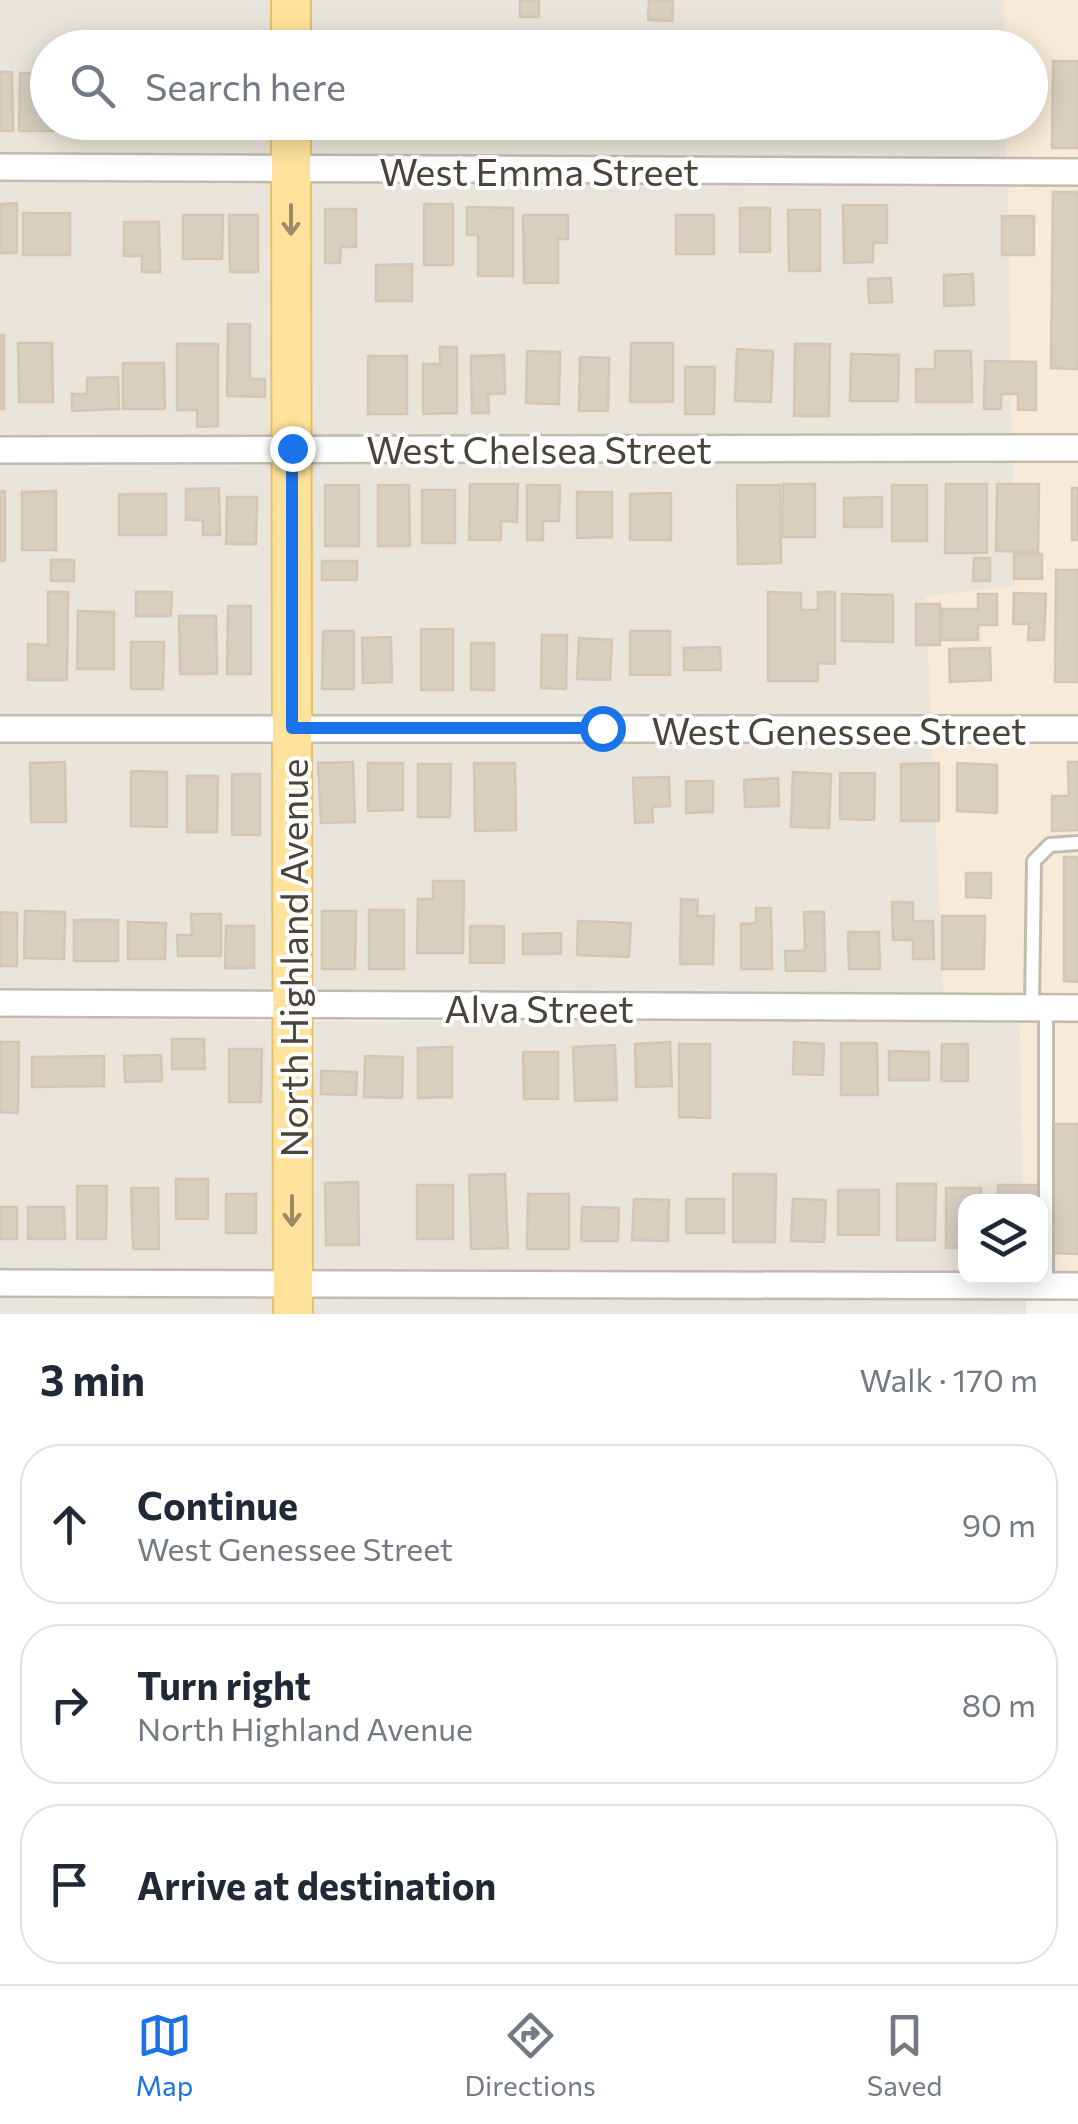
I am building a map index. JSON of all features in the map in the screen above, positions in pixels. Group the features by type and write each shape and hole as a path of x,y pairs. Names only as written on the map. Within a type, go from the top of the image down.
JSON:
{"main road":[{"path":"291,0 291,30"},
{"name":"North Highland Avenue","path":"291,140 293,1300"}],"street":[{"name":"West Emma Street","path":"0,167 1078,172"},
{"name":"West Chelsea Street","path":"0,450 1078,448"},
{"name":"West Genessee Street","path":"0,729 1078,729"},
{"name":"Alva Street","path":"0,1003 1078,1008"},
{"path":"0,1283 293,1300 1078,1286"}],"lane":[{"path":"1046,1286 1034,861 1050,844 1078,844"}],"shaded area":[{"path":"0,0 279,0 279,30 30,30 30,140 279,140 279,156 0,153"},
{"path":"303,0 1004,0 1005,30 303,30"},
{"path":"1004,0 1078,0 1078,159 1007,158 1006,140 1048,140 1048,30 1005,30"},
{"path":"303,140 1006,140 1007,158 303,156"},
{"path":"0,180 279,183 280,435 0,436"},
{"path":"303,183 1008,185 1012,434 304,435"},
{"path":"1008,185 1078,185 1078,434 1012,434"},
{"path":"1013,461 1015,586 926,597 931,715 304,715 304,462"},
{"path":"1013,461 1078,461 1078,715 931,715 926,597 1015,586"},
{"path":"280,462 280,715 0,715 0,463"},
{"path":"0,742 280,742 280,994 0,990"},
{"path":"304,742 932,742 944,994 304,994"},
{"path":"932,742 1078,742 1078,994 944,994"},
{"path":"0,1017 280,1021 281,1272 0,1269"},
{"path":"304,1021 1020,1021 1024,1194 958,1194 958,1272 305,1272"},
{"path":"1020,1021 1078,1021 1078,1273 1048,1272 1048,1194 1024,1194"},
{"path":"0,1296 281,1299 281,1314 0,1314"},
{"path":"305,1299 1026,1299 1026,1314 305,1314"}],"building":[{"path":"520,0 539,0 539,17 520,17"},
{"path":"649,0 673,0 672,21 648,20"},
{"path":"1053,61 1078,61 1078,148 1052,148"},
{"path":"0,72 12,72 13,131 0,131"},
{"path":"20,73 30,73 30,131 19,131"},
{"path":"1053,192 1078,192 1078,369 1051,368"},
{"path":"17,203 17,253 0,253 0,204"},
{"path":"424,204 453,204 453,265 424,265"},
{"path":"843,205 887,205 887,243 873,243 873,262 844,263"},
{"path":"467,207 513,208 513,276 478,276 478,235 467,235"},
{"path":"740,208 770,208 770,252 740,252"},
{"path":"325,209 356,209 356,247 341,247 340,263 325,263"},
{"path":"788,210 820,210 820,271 789,271"},
{"path":"23,213 70,213 70,255 23,255"},
{"path":"183,215 223,215 222,259 183,259"},
{"path":"229,215 258,215 258,272 230,272"},
{"path":"523,215 568,215 568,239 558,239 558,283 524,283"},
{"path":"676,215 714,215 714,254 676,254"},
{"path":"1002,216 1034,216 1034,255 1002,255"},
{"path":"124,222 159,222 160,272 142,272 142,256 124,256"},
{"path":"412,264 412,301 376,301 376,265"},
{"path":"973,274 974,305 944,306 944,275"},
{"path":"891,278 892,302 869,303 868,279"},
{"path":"228,324 250,324 250,379 265,379 265,397 227,396"},
{"path":"0,335 4,335 4,409 0,409"},
{"path":"18,343 52,343 53,402 19,402"},
{"path":"631,343 673,343 673,402 630,402"},
{"path":"177,344 218,344 218,426 197,427 197,410 177,410"},
{"path":"795,344 830,344 829,416 794,416"},
{"path":"440,347 457,347 457,413 423,414 423,364 440,364"},
{"path":"737,349 773,351 771,402 735,401"},
{"path":"527,351 560,352 559,404 526,403"},
{"path":"935,351 971,351 972,402 916,402 916,369 935,369"},
{"path":"851,354 899,355 898,401 850,401"},
{"path":"504,355 505,394 488,394 489,413 472,413 471,356"},
{"path":"368,356 407,356 407,414 368,414"},
{"path":"580,357 609,358 608,411 579,411"},
{"path":"985,361 1036,362 1036,410 1018,410 1018,394 1001,394 1001,409 984,409"},
{"path":"123,363 164,363 165,409 123,409"},
{"path":"685,367 715,367 714,414 685,414"},
{"path":"118,377 119,409 72,411 72,394 87,394 87,378"},
{"path":"470,484 518,484 517,522 501,521 501,540 469,540"},
{"path":"783,484 815,484 815,537 783,537"},
{"path":"946,484 987,484 987,553 945,553"},
{"path":"997,484 1039,484 1038,552 996,551"},
{"path":"325,485 359,485 359,546 325,546"},
{"path":"378,485 409,485 410,546 378,546"},
{"path":"527,485 560,485 559,521 543,521 543,540 527,540"},
{"path":"737,485 780,485 781,563 738,564"},
{"path":"892,485 927,485 927,541 892,541"},
{"path":"219,488 220,535 203,535 203,520 186,520 186,489"},
{"path":"1072,488 1078,488 1078,540 1072,540"},
{"path":"422,490 455,490 455,543 422,543"},
{"path":"0,491 5,491 5,561 0,561"},
{"path":"56,491 56,550 22,550 22,492"},
{"path":"577,492 612,492 612,537 577,538"},
{"path":"671,493 671,540 630,540 630,494"},
{"path":"119,494 166,494 166,535 119,535"},
{"path":"227,497 257,497 256,544 226,544"},
{"path":"882,497 882,527 844,527 844,498"},
{"path":"1014,554 1042,554 1042,579 1014,579"},
{"path":"974,558 990,558 990,581 973,581"},
{"path":"51,560 74,560 74,581 51,581"},
{"path":"322,561 357,561 357,580 322,580"},
{"path":"1056,570 1078,570 1078,682 1055,682"},
{"path":"48,592 68,592 67,680 28,680 28,644 48,645"},
{"path":"136,592 172,592 171,616 136,616"},
{"path":"768,592 801,593 801,610 818,610 818,592 835,592 835,664 818,663 818,681 768,681"},
{"path":"1014,593 1046,594 1044,640 1028,640 1029,624 1013,624"},
{"path":"842,594 893,595 893,642 842,641"},
{"path":"978,594 997,594 997,625 978,625 978,640 941,640 942,609 978,609"},
{"path":"916,604 940,604 940,645 916,645"},
{"path":"228,606 251,606 251,674 227,674"},
{"path":"78,611 114,612 114,669 77,669"},
{"path":"179,616 216,616 217,674 180,674"},
{"path":"421,629 453,629 453,690 421,690"},
{"path":"323,631 354,631 354,689 322,689"},
{"path":"630,631 670,631 670,675 630,675"},
{"path":"542,635 567,635 566,689 541,688"},
{"path":"391,637 392,682 363,683 362,638"},
{"path":"579,638 612,640 610,680 577,679"},
{"path":"131,642 164,642 163,689 131,689"},
{"path":"471,643 494,643 494,690 471,690"},
{"path":"720,647 721,670 684,670 684,648"},
{"path":"990,648 991,680 950,682 949,649"},
{"path":"65,762 66,822 31,822 30,763"},
{"path":"353,762 355,822 321,823 318,763"},
{"path":"1068,762 1078,762 1078,830 1052,831 1052,796 1069,796"},
{"path":"368,763 403,763 403,810 368,811"},
{"path":"474,763 515,763 516,830 475,831"},
{"path":"939,763 939,821 901,821 901,764"},
{"path":"957,763 997,765 997,813 957,811"},
{"path":"418,764 451,764 450,817 418,817"},
{"path":"131,771 167,772 167,827 131,826"},
{"path":"793,772 831,774 829,828 791,827"},
{"path":"840,773 875,773 874,820 840,819"},
{"path":"232,774 260,774 260,835 232,835"},
{"path":"187,776 218,776 217,832 187,832"},
{"path":"669,777 670,806 652,807 653,822 635,823 633,778"},
{"path":"778,778 779,806 745,807 744,780"},
{"path":"686,781 713,781 713,812 686,813"},
{"path":"1064,857 1078,857 1078,982 1064,981"},
{"path":"966,873 991,873 991,898 966,897"},
{"path":"433,881 464,881 463,953 417,953 418,899 433,899"},
{"path":"681,899 698,900 697,916 714,916 713,964 680,964"},
{"path":"892,902 913,902 913,921 933,921 934,959 913,959 913,940 893,940"},
{"path":"756,908 771,908 772,969 741,969 741,924 756,923"},
{"path":"369,910 404,910 404,969 369,969"},
{"path":"25,911 65,912 64,959 24,958"},
{"path":"322,911 356,911 355,969 322,969"},
{"path":"0,912 17,913 17,966 0,966"},
{"path":"804,912 824,912 825,971 786,971 785,951 805,951"},
{"path":"191,914 221,914 221,956 178,956 177,935 192,935"},
{"path":"942,916 985,916 984,969 942,969"},
{"path":"74,920 118,920 118,961 74,961"},
{"path":"578,921 631,923 629,957 577,955"},
{"path":"128,922 166,923 165,959 128,959"},
{"path":"226,926 254,926 254,968 225,968"},
{"path":"470,926 504,926 504,963 470,963"},
{"path":"848,932 879,932 880,969 849,969"},
{"path":"561,933 561,954 523,954 523,934"},
{"path":"172,1039 204,1039 205,1069 172,1069"},
{"path":"0,1042 19,1042 18,1113 0,1112"},
{"path":"670,1042 672,1086 636,1087 635,1044"},
{"path":"794,1042 824,1044 823,1075 793,1074"},
{"path":"841,1043 877,1043 878,1095 841,1095"},
{"path":"679,1044 710,1044 710,1118 679,1117"},
{"path":"942,1044 968,1044 968,1081 941,1081"},
{"path":"615,1045 617,1100 575,1101 573,1047"},
{"path":"452,1047 452,1097 418,1098 418,1048"},
{"path":"229,1049 262,1049 261,1102 229,1102"},
{"path":"889,1051 929,1052 929,1080 889,1080"},
{"path":"523,1052 558,1052 558,1099 524,1099"},
{"path":"161,1055 162,1081 125,1082 124,1056"},
{"path":"104,1056 104,1086 32,1087 32,1057"},
{"path":"365,1056 403,1057 402,1098 364,1097"},
{"path":"321,1071 357,1072 356,1095 321,1094"},
{"path":"1051,1124 1078,1124 1078,1254 1051,1253"},
{"path":"505,1174 508,1248 471,1249 469,1175"},
{"path":"733,1174 776,1174 775,1242 733,1242"},
{"path":"176,1179 208,1179 208,1219 176,1219"},
{"path":"358,1182 359,1245 326,1245 325,1183"},
{"path":"897,1184 936,1184 935,1240 897,1240"},
{"path":"417,1185 453,1185 453,1239 417,1239"},
{"path":"998,1185 1039,1185 1039,1194 998,1194"},
{"path":"77,1186 107,1186 106,1239 77,1239"},
{"path":"131,1188 158,1188 159,1249 133,1249"},
{"path":"946,1188 981,1188 981,1194 958,1194 958,1248 946,1248"},
{"path":"838,1190 879,1190 879,1235 838,1235"},
{"path":"226,1194 256,1194 256,1233 226,1233"},
{"path":"528,1194 569,1194 569,1249 527,1249"},
{"path":"634,1199 669,1200 668,1241 632,1240"},
{"path":"686,1199 724,1199 724,1233 686,1233"},
{"path":"793,1199 826,1200 824,1242 791,1241"},
{"path":"0,1207 17,1207 17,1239 0,1239"},
{"path":"28,1207 64,1207 65,1239 28,1239"},
{"path":"582,1207 619,1208 618,1241 581,1241"}],"route":[{"path":"292,448 292,728 602,728"}]}
